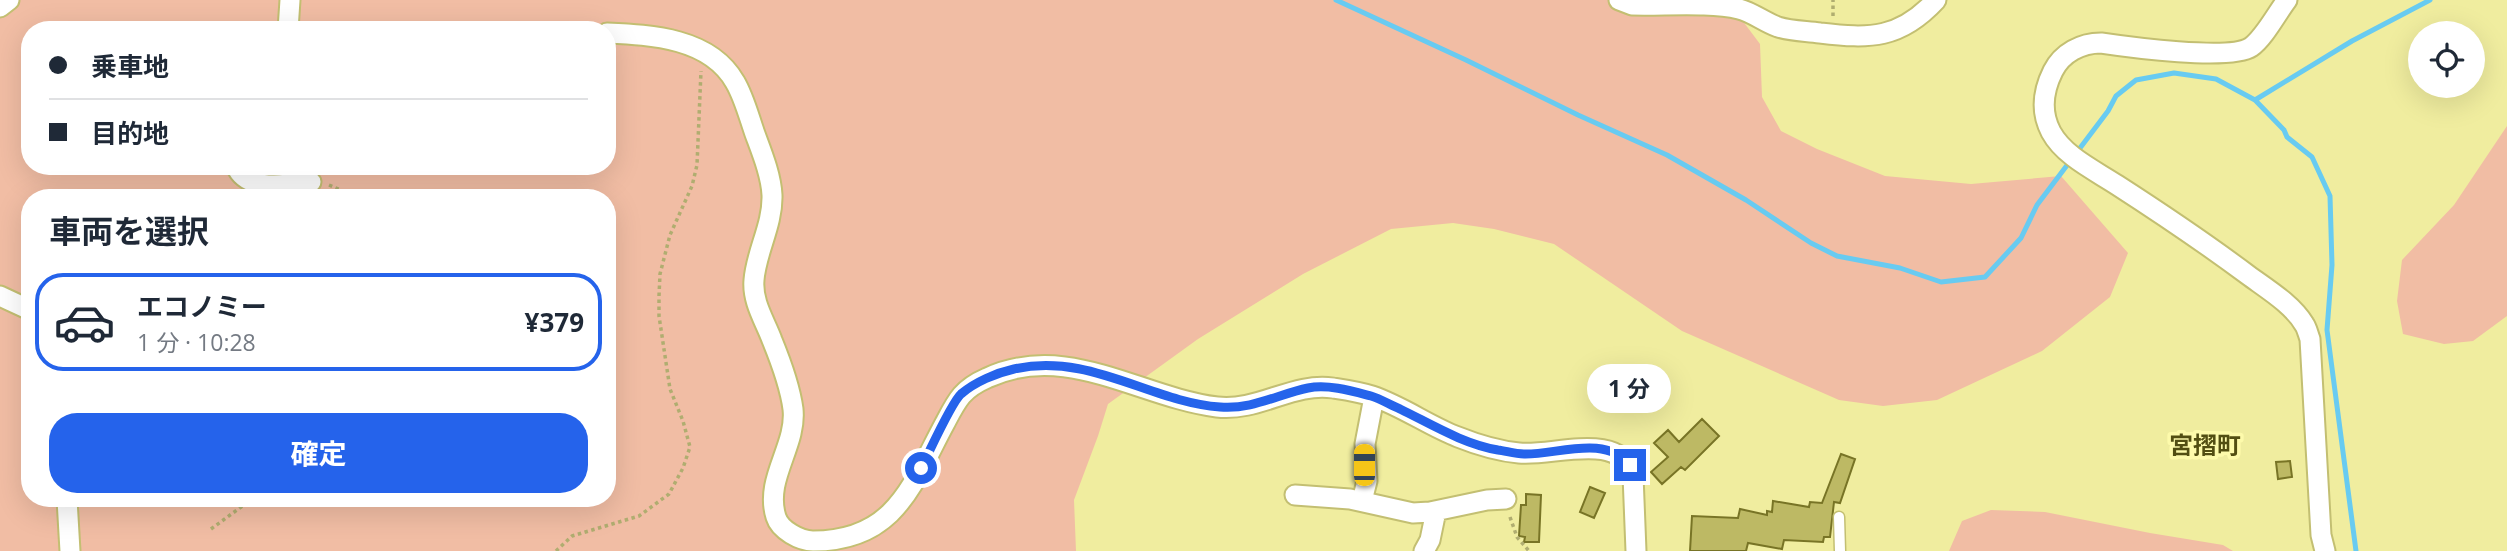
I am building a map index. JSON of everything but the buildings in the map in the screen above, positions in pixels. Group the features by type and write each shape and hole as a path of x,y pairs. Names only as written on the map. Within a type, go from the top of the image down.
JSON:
{"street":[{"path":"0,7 9,0"},
{"path":"289,21 290,0"},
{"path":"1619,0 1632,5 1741,9 1780,27 1846,36 1879,35 1896,30 1912,23 1936,0"},
{"path":"2287,0 2259,39 2243,51 2215,52 2088,43 2064,55 2054,67 2043,98 2050,130 2060,145 2086,165 2191,232 2277,296 2305,324 2310,339 2321,535 2325,551"},
{"path":"616,34 665,39 701,51 718,63 734,80 764,159 772,194 767,231 754,279 758,305 787,383 793,411 792,434 775,487 774,511 778,524 786,530 808,541 843,538 874,527 895,510 911,488 960,395 985,378 1013,369 1044,364 1077,368 1187,401 1219,407 1254,404 1311,387 1328,387 1374,397 1452,435 1488,448 1524,454 1577,448 1602,450 1624,457 1630,465 1633,475 1636,551"},
{"path":"243,175 261,184 310,182"},
{"path":"0,296 21,306"},
{"path":"1362,501 1367,481 1365,444 1374,397"},
{"path":"1295,495 1362,501 1413,513 1506,499"},
{"path":"68,507 70,551"},
{"path":"1424,551 1430,540 1436,511"}],"lane":[{"path":"1839,517 1840,551"}],"path":[{"path":"556,551 572,536 639,516 669,494 683,468 690,447 670,388 659,316 659,296 660,274 670,234 692,186 697,164 701,51"},
{"path":"310,182 338,189"},
{"path":"1506,499 1517,537 1529,551"},
{"path":"211,529 241,507"}],"shaded area":[{"path":"0,0 1727,0 1760,44 1762,97 1781,131 1817,149 1885,176 1971,184 2061,176 2128,253 2110,297 2042,351 1937,400 1883,406 1839,400 1682,331 1554,244 1494,229 1453,223 1391,229 1303,274 1198,339 1108,404 1074,500 1076,551 0,551"},
{"path":"2507,126 2507,316 2473,341 2444,344 2403,334 2397,301 2402,260 2454,205"},
{"path":"1991,510 2045,512 2223,545 2233,551 1949,551 1962,521"}],"waterway":[{"path":"1336,0 1667,155 1746,200 1811,243 1837,256 1900,268 1941,282 1985,277 2021,238 2037,205 2108,111 2116,96 2136,80 2174,73 2216,79 2255,100 2284,130 2287,137 2312,157 2330,196 2332,265 2327,330 2356,551"},
{"path":"2255,100 2352,41 2430,0"}],"district":[{"name":"宮摺町","path":"2205,446"}],"route":[{"path":"921,468 960,395 985,378 1013,369 1044,364 1077,368 1187,401 1219,407 1254,404 1311,387 1328,387 1374,397 1452,435 1488,448 1524,454 1577,448 1602,450 1624,457 1630,465"}]}
